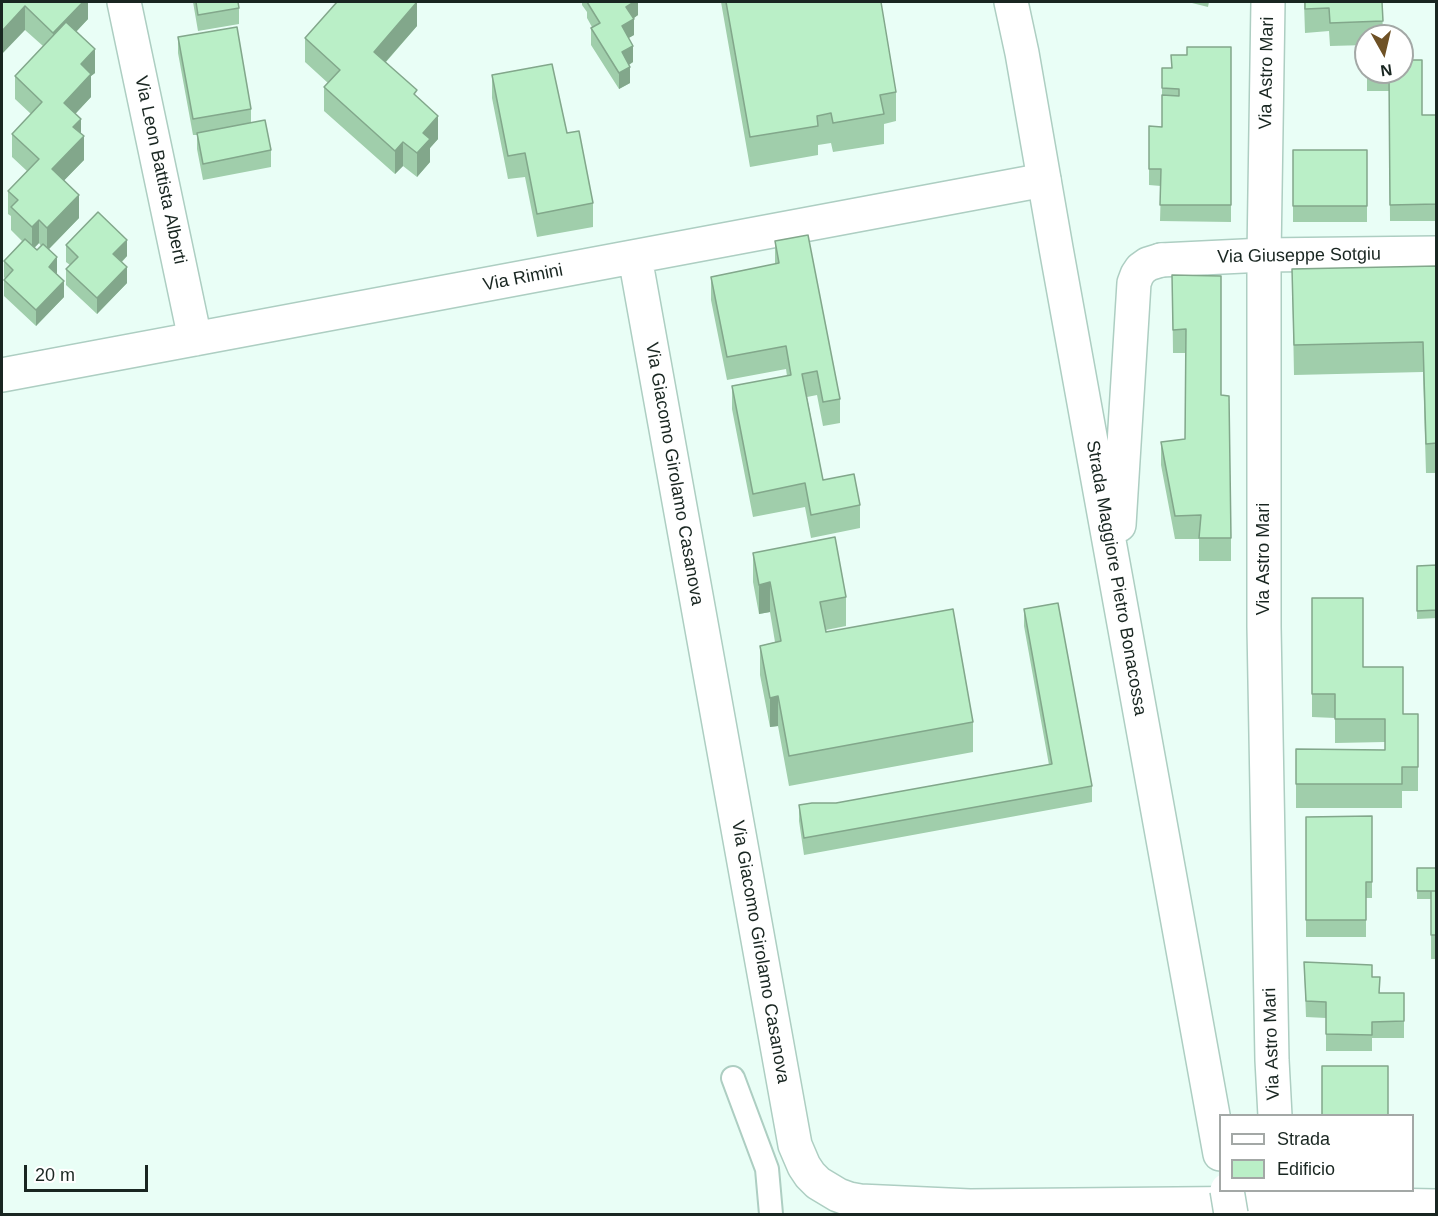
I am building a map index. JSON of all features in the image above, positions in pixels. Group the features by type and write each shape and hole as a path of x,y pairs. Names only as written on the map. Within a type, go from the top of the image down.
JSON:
{"street":[{"name":"Via Leon Battista Alberti","path":"124,2 195,339"},
{"name":"Strada Maggiore Pietro Bonacossa","path":"1011,2 1219,1143"},
{"name":"Via Astro Mari","path":"1268,2 1264,255 1263,627 1275,1114"},
{"name":"Via Rimini","path":"2,375 1044,180"},
{"name":"Via Giuseppe Sotgiu","path":"1116,578 1134,283 1142,269 1148,264 1161,260 1264,255 1437,253"},
{"name":"Via Giacomo Girolamo Casanova","path":"635,257 795,1145 804,1166 818,1183 838,1195 860,1201 971,1210 1279,1203 1437,1206"},
{"path":"1227,1192 1231,1215"}],"lane":[{"path":"733,1078 767,1169 771,1215"}],"building":[{"path":"2,2 83,2 53,33 25,6 2,31"},
{"path":"196,2 238,2 239,8 198,15"},
{"path":"337,2 417,2 374,52 417,90 414,94 438,116 423,133 430,139 417,153 403,142 395,151 324,87 340,70 305,38"},
{"path":"587,2 634,2 626,7 634,19 622,26 633,46 622,52 630,67 619,73 591,28 600,23"},
{"path":"726,2 881,2 896,92 880,95 884,114 833,123 831,113 817,116 818,126 750,137"},
{"path":"1305,2 1382,2 1383,21 1330,23 1329,8 1305,9"},
{"path":"66,22 95,49 81,64 91,74 64,103 81,119 73,127 84,136 52,169 79,195 47,228 39,220 32,227 11,207 18,200 8,191 39,159 12,134 42,102 15,76"},
{"path":"237,27 251,109 193,119 178,37"},
{"path":"1187,47 1231,47 1231,205 1160,205 1161,169 1149,169 1149,126 1162,127 1162,95 1179,96 1179,89 1162,88 1162,68 1172,68 1171,55 1187,55"},
{"path":"1414,60 1422,60 1422,115 1437,115 1437,204 1390,205 1389,84 1414,84"},
{"path":"552,64 567,133 579,131 593,203 537,214 525,153 508,156 492,75"},
{"path":"265,120 271,150 203,164 197,133"},
{"path":"1293,150 1367,150 1367,206 1293,206"},
{"path":"98,212 127,240 113,254 127,267 97,298 66,269 78,257 66,245"},
{"path":"808,235 840,399 823,402 817,371 802,374 823,480 854,474 860,505 811,515 805,483 753,494 732,386 791,375 786,346 727,357 711,277 779,263 775,241"},
{"path":"25,239 37,250 43,244 57,257 49,267 64,281 36,310 4,280 13,270 4,261"},
{"path":"1437,266 1437,443 1426,444 1423,342 1294,345 1292,269"},
{"path":"1172,275 1221,276 1221,395 1229,396 1231,538 1199,538 1201,515 1175,516 1161,442 1185,439 1186,329 1173,330"},
{"path":"835,537 846,597 820,602 826,632 953,609 973,722 789,756 778,696 770,698 760,646 781,641 770,582 759,585 753,553"},
{"path":"1437,565 1437,610 1417,611 1417,566"},
{"path":"1312,598 1363,598 1363,667 1403,667 1403,714 1418,714 1418,767 1402,767 1402,784 1296,784 1296,749 1385,750 1385,719 1335,719 1335,694 1312,694"},
{"path":"1058,603 1092,786 804,838 799,805 836,803 1052,764 1024,609"},
{"path":"1372,816 1372,882 1366,882 1366,920 1306,920 1306,817"},
{"path":"1417,868 1437,868 1437,891 1417,891"},
{"path":"1431,891 1437,891 1437,935 1431,935"},
{"path":"1304,962 1372,965 1372,977 1380,977 1379,993 1404,993 1404,1021 1372,1022 1372,1035 1326,1034 1326,1002 1306,1001"},
{"path":"1322,1066 1388,1066 1388,1114 1322,1114"}]}
